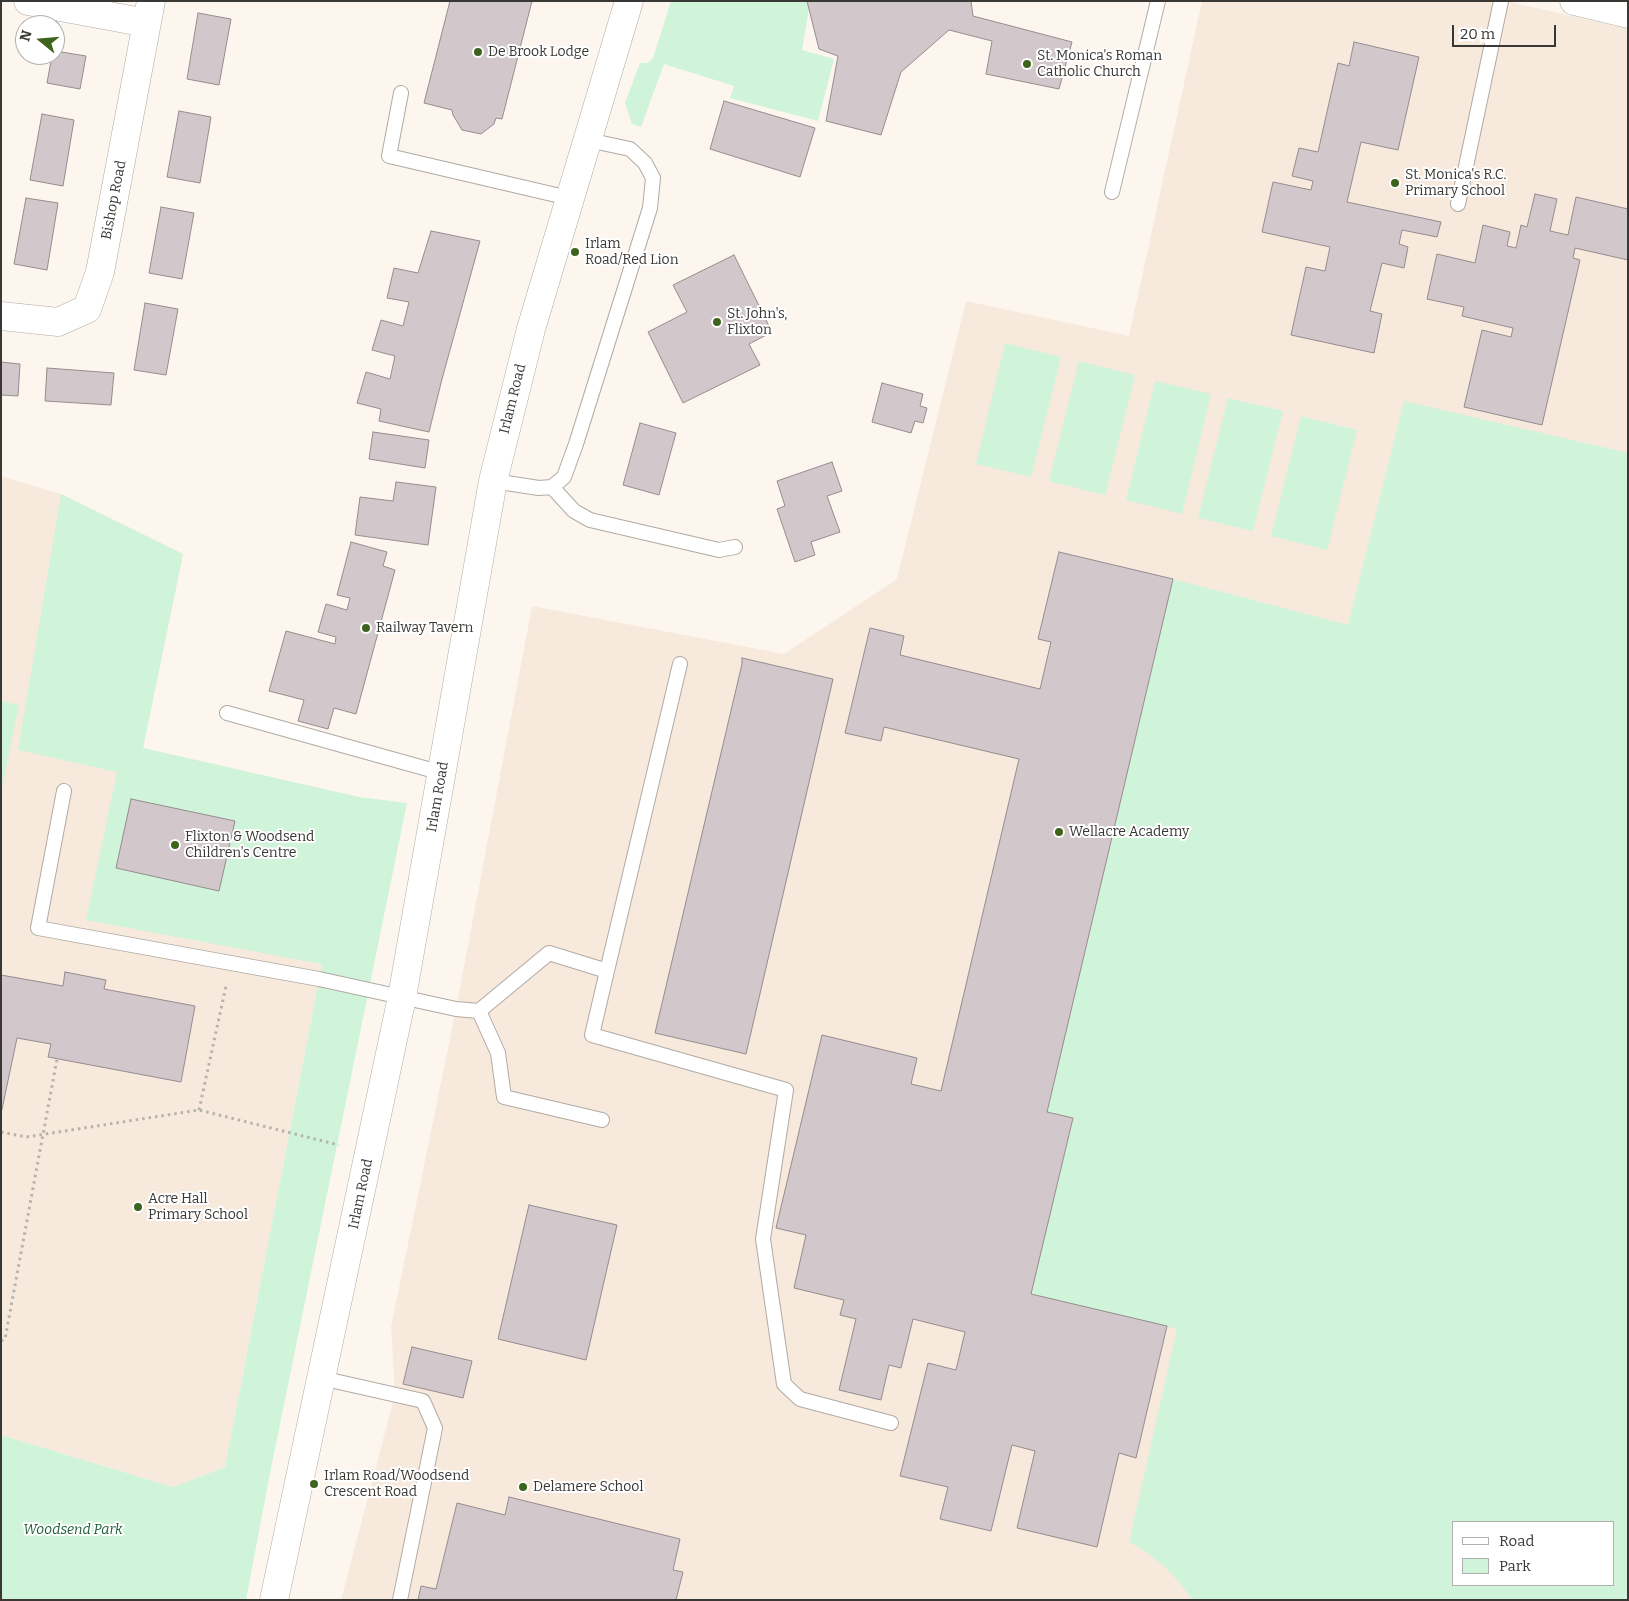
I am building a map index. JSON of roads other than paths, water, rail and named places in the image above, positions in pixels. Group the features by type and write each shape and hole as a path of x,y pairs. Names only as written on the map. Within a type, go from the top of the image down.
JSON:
{"street":[{"path":"28,1 149,12"},
{"name":"Irlam Road","path":"274,1600 402,997 493,481 531,329 630,1"},
{"path":"1574,1 1628,14"},
{"name":"Bishop Road","path":"1,316 58,322 87,309 100,272 149,12"}],"lane":[{"path":"1112,192 1158,1"},
{"path":"1458,204 1501,1"},
{"path":"401,93 389,156 569,198"},
{"path":"493,481 539,488 552,487 564,477 650,208 654,178 646,163 630,149 588,140"},
{"path":"552,487 574,511 590,520 719,550 735,547"},
{"path":"680,664 592,1035 786,1090 763,1239 784,1384 800,1399 891,1423"},
{"path":"227,713 442,773"},
{"path":"64,791 38,928 320,979 456,1009 479,1011 549,953 607,971"},
{"path":"479,1011 498,1053 504,1097 602,1120"},
{"path":"321,1378 423,1401 435,1428 400,1600"}],"place":[{"name":"De Brook Lodge","path":"478,52"},
{"name":"St. Monica's Roman Catholic Church","path":"1027,64"},
{"name":"St. Monica's R.C. Primary School","path":"1395,183"},
{"name":"Irlam Road/Red Lion","path":"575,252"},
{"name":"St. John's, Flixton","path":"717,322"},
{"name":"Railway Tavern","path":"366,628"},
{"name":"Wellacre Academy","path":"1059,832"},
{"name":"Flixton & Woodsend Children's Centre","path":"175,845"},
{"name":"Acre Hall Primary School","path":"138,1207"},
{"name":"Irlam Road/Woodsend Crescent Road","path":"314,1484"},
{"name":"Delamere School","path":"523,1487"}],"park label":[{"name":"Woodsend Park","path":"73,1530"}]}
